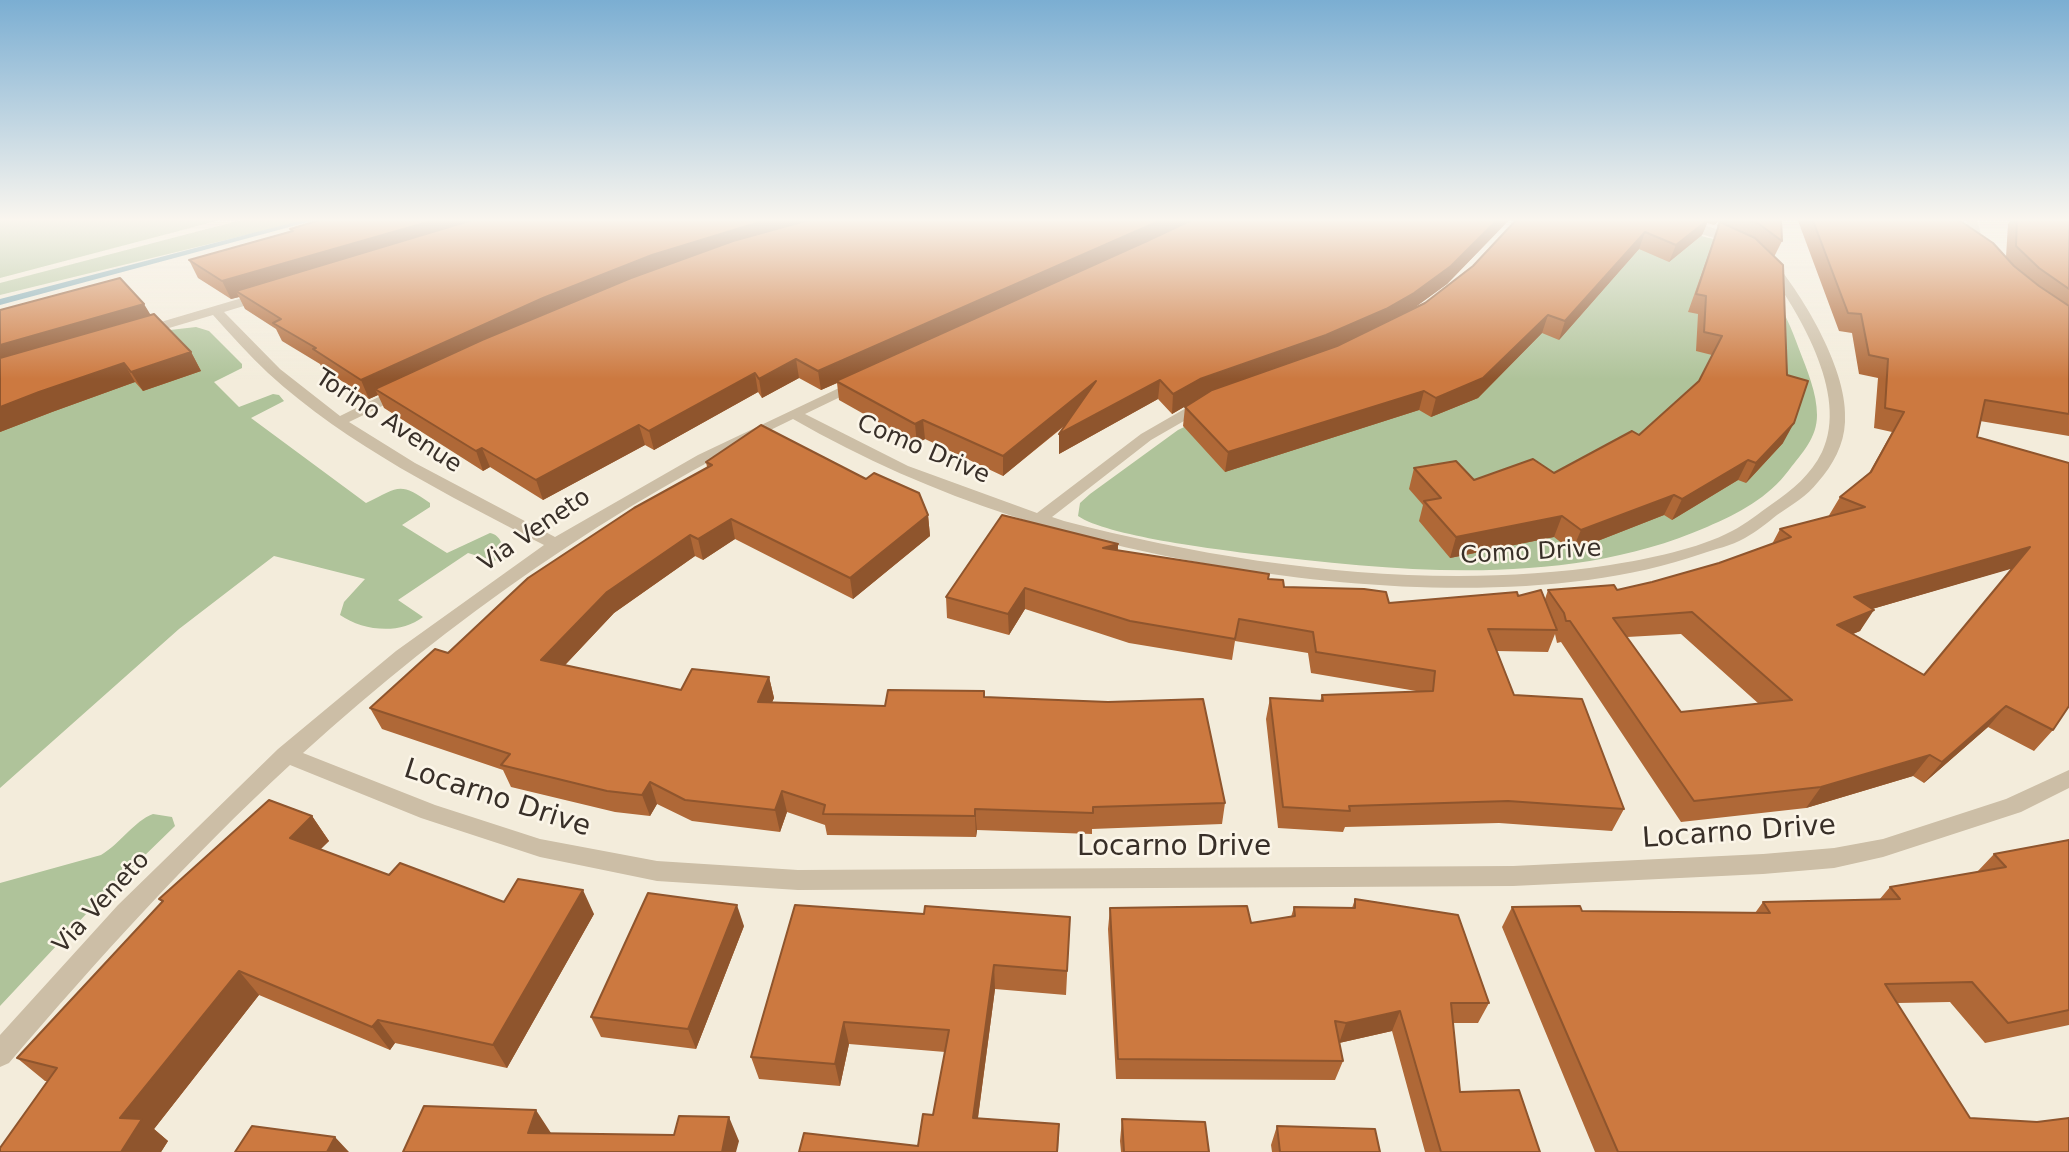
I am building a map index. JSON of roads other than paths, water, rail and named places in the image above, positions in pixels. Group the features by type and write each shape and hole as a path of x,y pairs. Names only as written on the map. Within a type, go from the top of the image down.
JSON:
{"street":[{"name":"Como Drive","path":"793,413 823,431 916,475 1039,519 1135,544 1227,561 1303,571 1449,581 1548,580 1590,575 1664,560 1729,539 1763,522 1811,480 1829,455 1837,432 1838,409 1817,345 1786,284 1774,272"},
{"path":"127,337 270,294"},
{"name":"Torino Avenue","path":"216,310 274,371 338,422 461,495 556,544"},
{"name":"Via Veneto","path":"0,1054 155,880 285,755 401,658 556,544 659,482 793,413 880,373"},
{"path":"338,422 419,383"},
{"path":"1039,519 1154,431 1215,399"},
{"name":"Locarno Drive","path":"285,755 429,812 540,848 657,871 798,880 1513,876 1763,864 1834,858 1883,848 2013,806 2069,778"}],"waterway":[{"path":"0,302 115,272"}]}
